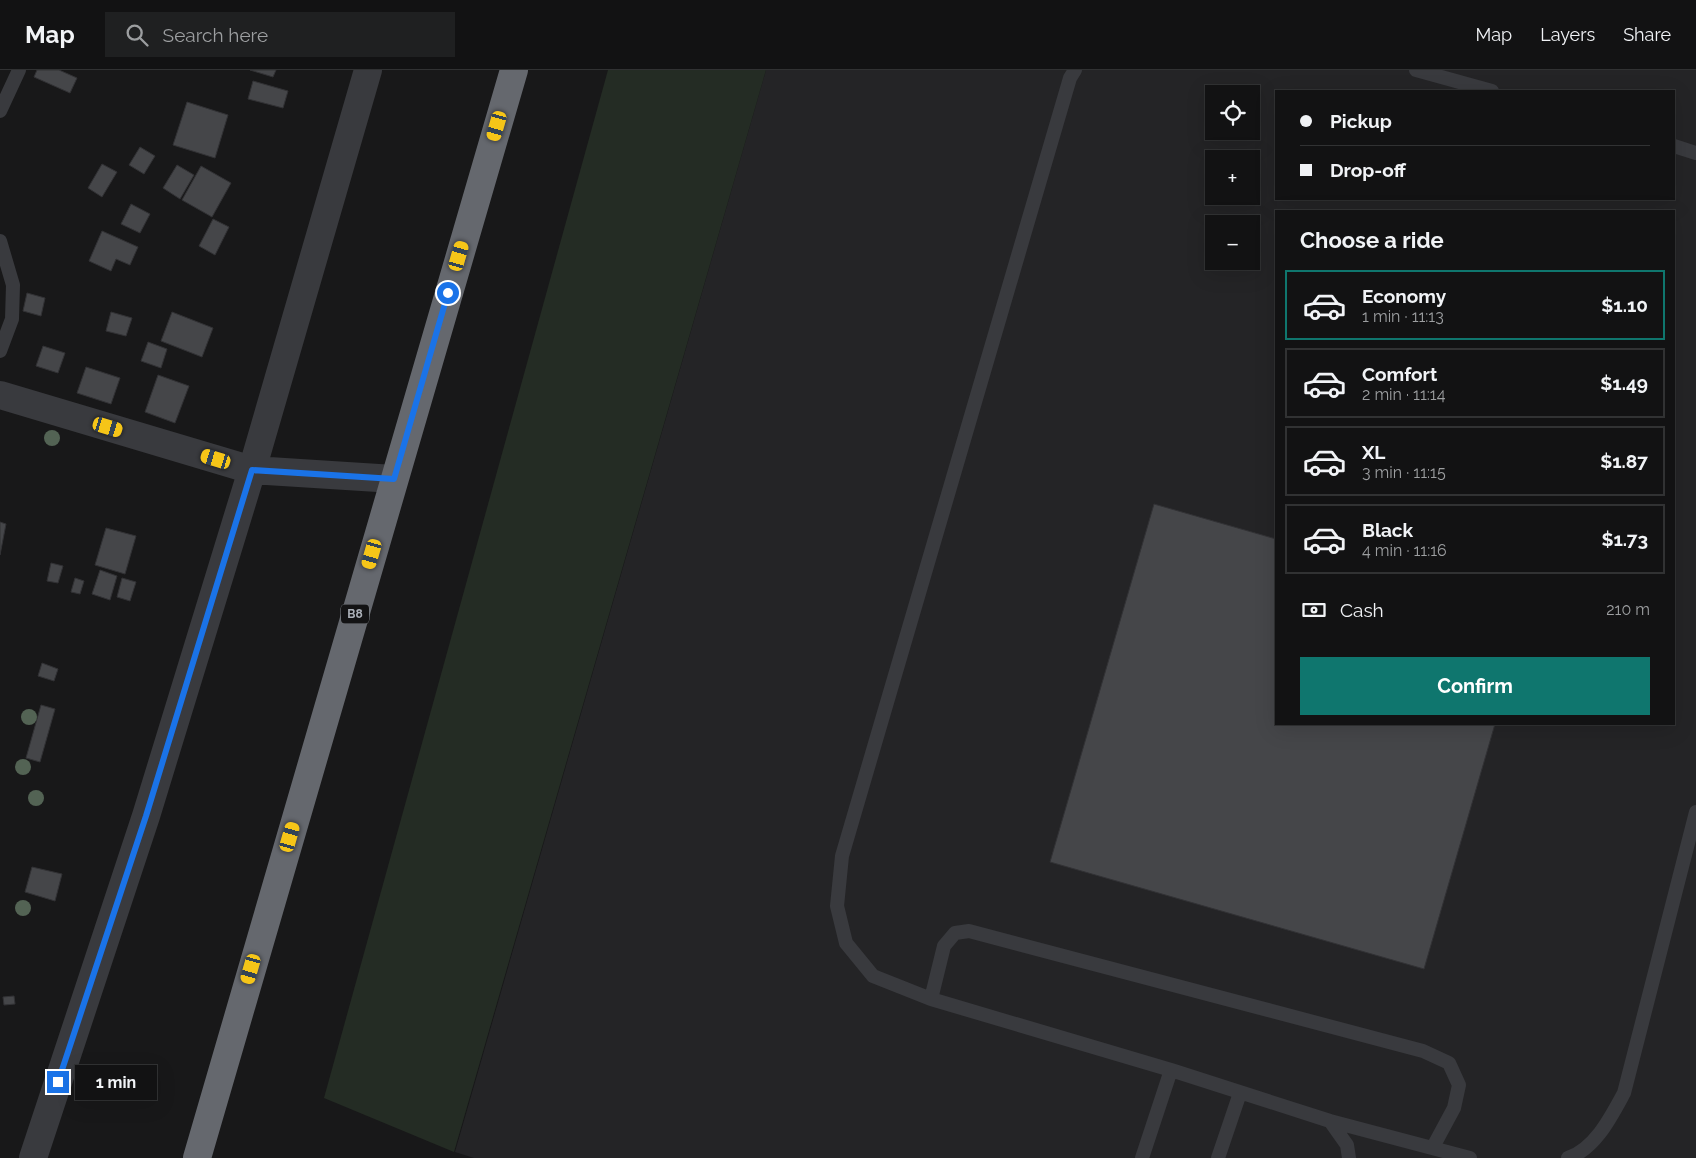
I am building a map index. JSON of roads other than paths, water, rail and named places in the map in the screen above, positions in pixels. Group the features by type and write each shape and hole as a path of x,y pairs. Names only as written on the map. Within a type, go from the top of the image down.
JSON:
{"highway":[{"name":"B8","path":"196,1158 514,70"}],"street":[{"path":"33,1158 146,816 252,470 368,70"},
{"path":"0,395 252,470 394,479"}],"lane":[{"path":"0,111 19,70"},
{"path":"1075,70 1070,78 842,856 837,906 846,943 873,976 930,999 1171,1070 1330,1121 1470,1158"},
{"path":"1416,70 1488,90"},
{"path":"1675,146 1696,153"},
{"path":"0,241 13,285 12,319 0,351"},
{"path":"1568,1158 1576,1155 1603,1130 1624,1094 1696,812"},
{"path":"930,999 944,946 954,933 969,930 1423,1051 1449,1063 1459,1085 1454,1108 1433,1148"},
{"path":"1142,1158 1171,1070"},
{"path":"1218,1158 1240,1093"},
{"path":"1330,1121 1347,1145 1350,1158"}]}
